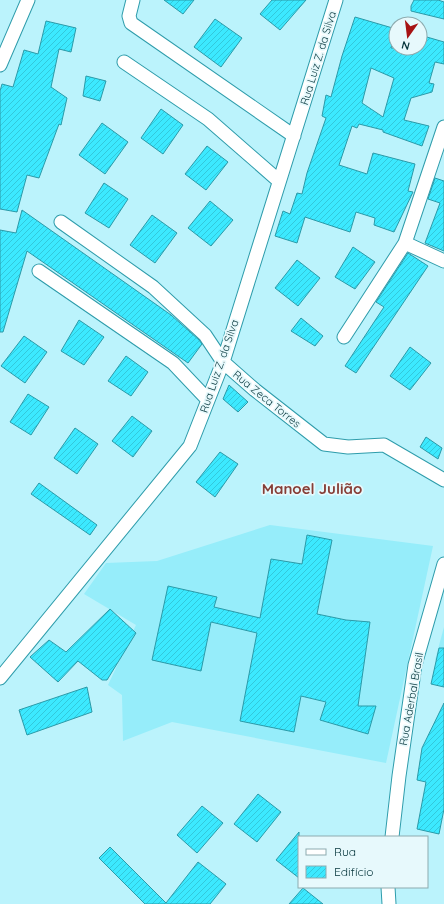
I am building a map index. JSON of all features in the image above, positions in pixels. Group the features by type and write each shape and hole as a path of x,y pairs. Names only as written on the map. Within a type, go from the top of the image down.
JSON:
{"street":[{"path":"0,65 28,0"},
{"path":"134,0 129,16 131,23 294,136"},
{"name":"Rua Luiz Z. da Silva","path":"0,678 190,446 223,362 336,0"},
{"path":"124,62 208,118 279,181"},
{"path":"344,337 405,243 444,127"},
{"name":"Rua Zeca Torres","path":"61,222 153,287 205,335 223,362 255,390 324,444 348,447 384,445 444,480"},
{"path":"405,243 444,261"},
{"path":"39,271 172,363 208,400"},
{"name":"Rua Aderbal Brasil","path":"392,836 415,665 444,564"},
{"path":"388,888 389,904"}],"shaded area":[{"path":"270,525 433,546 386,763 172,722 123,741 122,695 108,685 136,625 84,594 106,563 157,561"},
{"path":"444,627 444,662 435,660"}],"building":[{"path":"164,0 194,0 183,14"},
{"path":"272,0 306,0 280,30 260,14"},
{"path":"414,0 438,0 444,2 444,19 411,11 411,6"},
{"path":"355,17 388,27 388,56 428,56 428,37 444,42 444,64 435,62 429,83 434,84 432,92 411,98 404,120 429,126 422,146 383,132 383,130 359,124 357,128 352,126 339,165 367,174 373,153 415,164 408,191 413,192 394,232 374,225 375,218 356,212 350,232 305,217 297,243 275,236 283,211 290,214 297,193 302,194 307,173 326,118 322,116 326,95 331,97 342,56","holes":["371,68 394,78 383,117 362,103"]},
{"path":"215,19 242,38 221,67 194,47"},
{"path":"46,21 76,28 71,52 59,49 51,87 67,98 61,125 59,124 39,178 27,175 17,212 0,209 0,91 2,84 13,87 24,50 38,54"},
{"path":"86,76 106,81 100,101 83,96"},
{"path":"161,109 183,125 163,154 141,138"},
{"path":"102,123 128,142 105,174 79,155"},
{"path":"207,146 228,162 206,190 185,174"},
{"path":"435,178 444,181 444,251 425,243 440,203 428,199"},
{"path":"104,183 128,199 109,228 85,213"},
{"path":"210,201 233,220 211,246 188,228"},
{"path":"22,210 171,315 199,340 202,344 188,363 27,251 3,332 0,332 0,230 16,233"},
{"path":"152,215 177,233 155,263 130,245"},
{"path":"353,247 375,262 355,289 335,277"},
{"path":"408,253 428,266 356,373 345,366 384,307 376,302"},
{"path":"297,260 320,278 298,306 275,288"},
{"path":"301,318 323,336 315,346 291,331"},
{"path":"79,320 104,337 84,365 61,351"},
{"path":"24,336 47,352 25,383 1,366"},
{"path":"410,347 431,363 410,390 390,376"},
{"path":"126,356 148,372 131,396 108,381"},
{"path":"229,385 248,402 238,412 223,399"},
{"path":"28,394 49,407 31,435 10,422"},
{"path":"132,416 152,431 133,457 112,441"},
{"path":"75,428 98,444 77,474 54,458"},
{"path":"426,437 442,448 438,459 420,447"},
{"path":"220,452 238,464 215,497 196,482"},
{"path":"39,483 97,525 90,535 31,494"},
{"path":"307,535 332,540 317,614 346,620 370,622 358,706 376,706 368,734 320,720 326,702 301,696 294,732 240,721 257,633 211,622 201,671 152,660 168,586 217,597 214,607 260,618 271,559 302,564"},
{"path":"110,609 136,633 107,680 102,680 78,661 58,682 30,657 49,640 66,652"},
{"path":"439,648 444,648 444,687 431,684"},
{"path":"87,687 92,712 27,735 19,710"},
{"path":"444,703 444,809 439,834 417,829 426,782 417,780 422,748"},
{"path":"258,794 281,812 257,842 234,824"},
{"path":"202,806 223,823 197,853 177,835"},
{"path":"299,832 298,877 276,860"},
{"path":"110,847 166,903 198,862 226,884 210,904 145,904 99,858"},
{"path":"303,888 323,904 289,904"}],"district":[{"name":"Manoel Julião","path":"312,489"}]}
